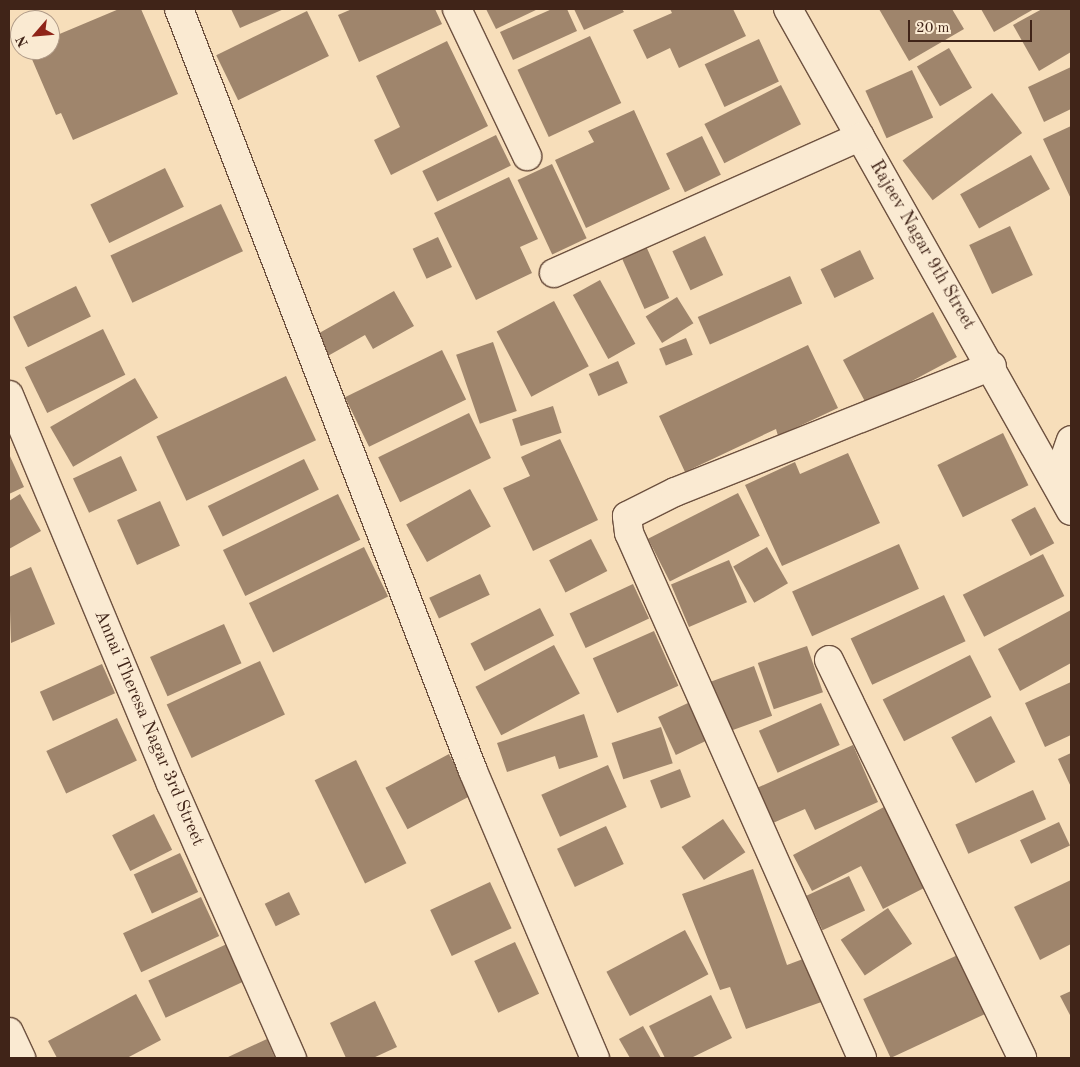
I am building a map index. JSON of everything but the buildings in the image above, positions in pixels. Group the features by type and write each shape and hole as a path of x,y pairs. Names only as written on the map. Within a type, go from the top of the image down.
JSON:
{"street":[{"path":"179,9 473,771 595,1058"},
{"path":"457,9 527,156"},
{"name":"Rajeev Nagar 9th Street","path":"788,9 992,366 1064,483 1071,511"},
{"path":"554,273 860,137"},
{"path":"862,1058 630,533 627,516 675,492 992,366"},
{"name":"Annai Theresa Nagar 3rd Street","path":"9,396 167,775 292,1058"},
{"path":"1064,483 1071,440"},
{"path":"829,660 1022,1058"},
{"path":"9,1032 21,1058"}]}
